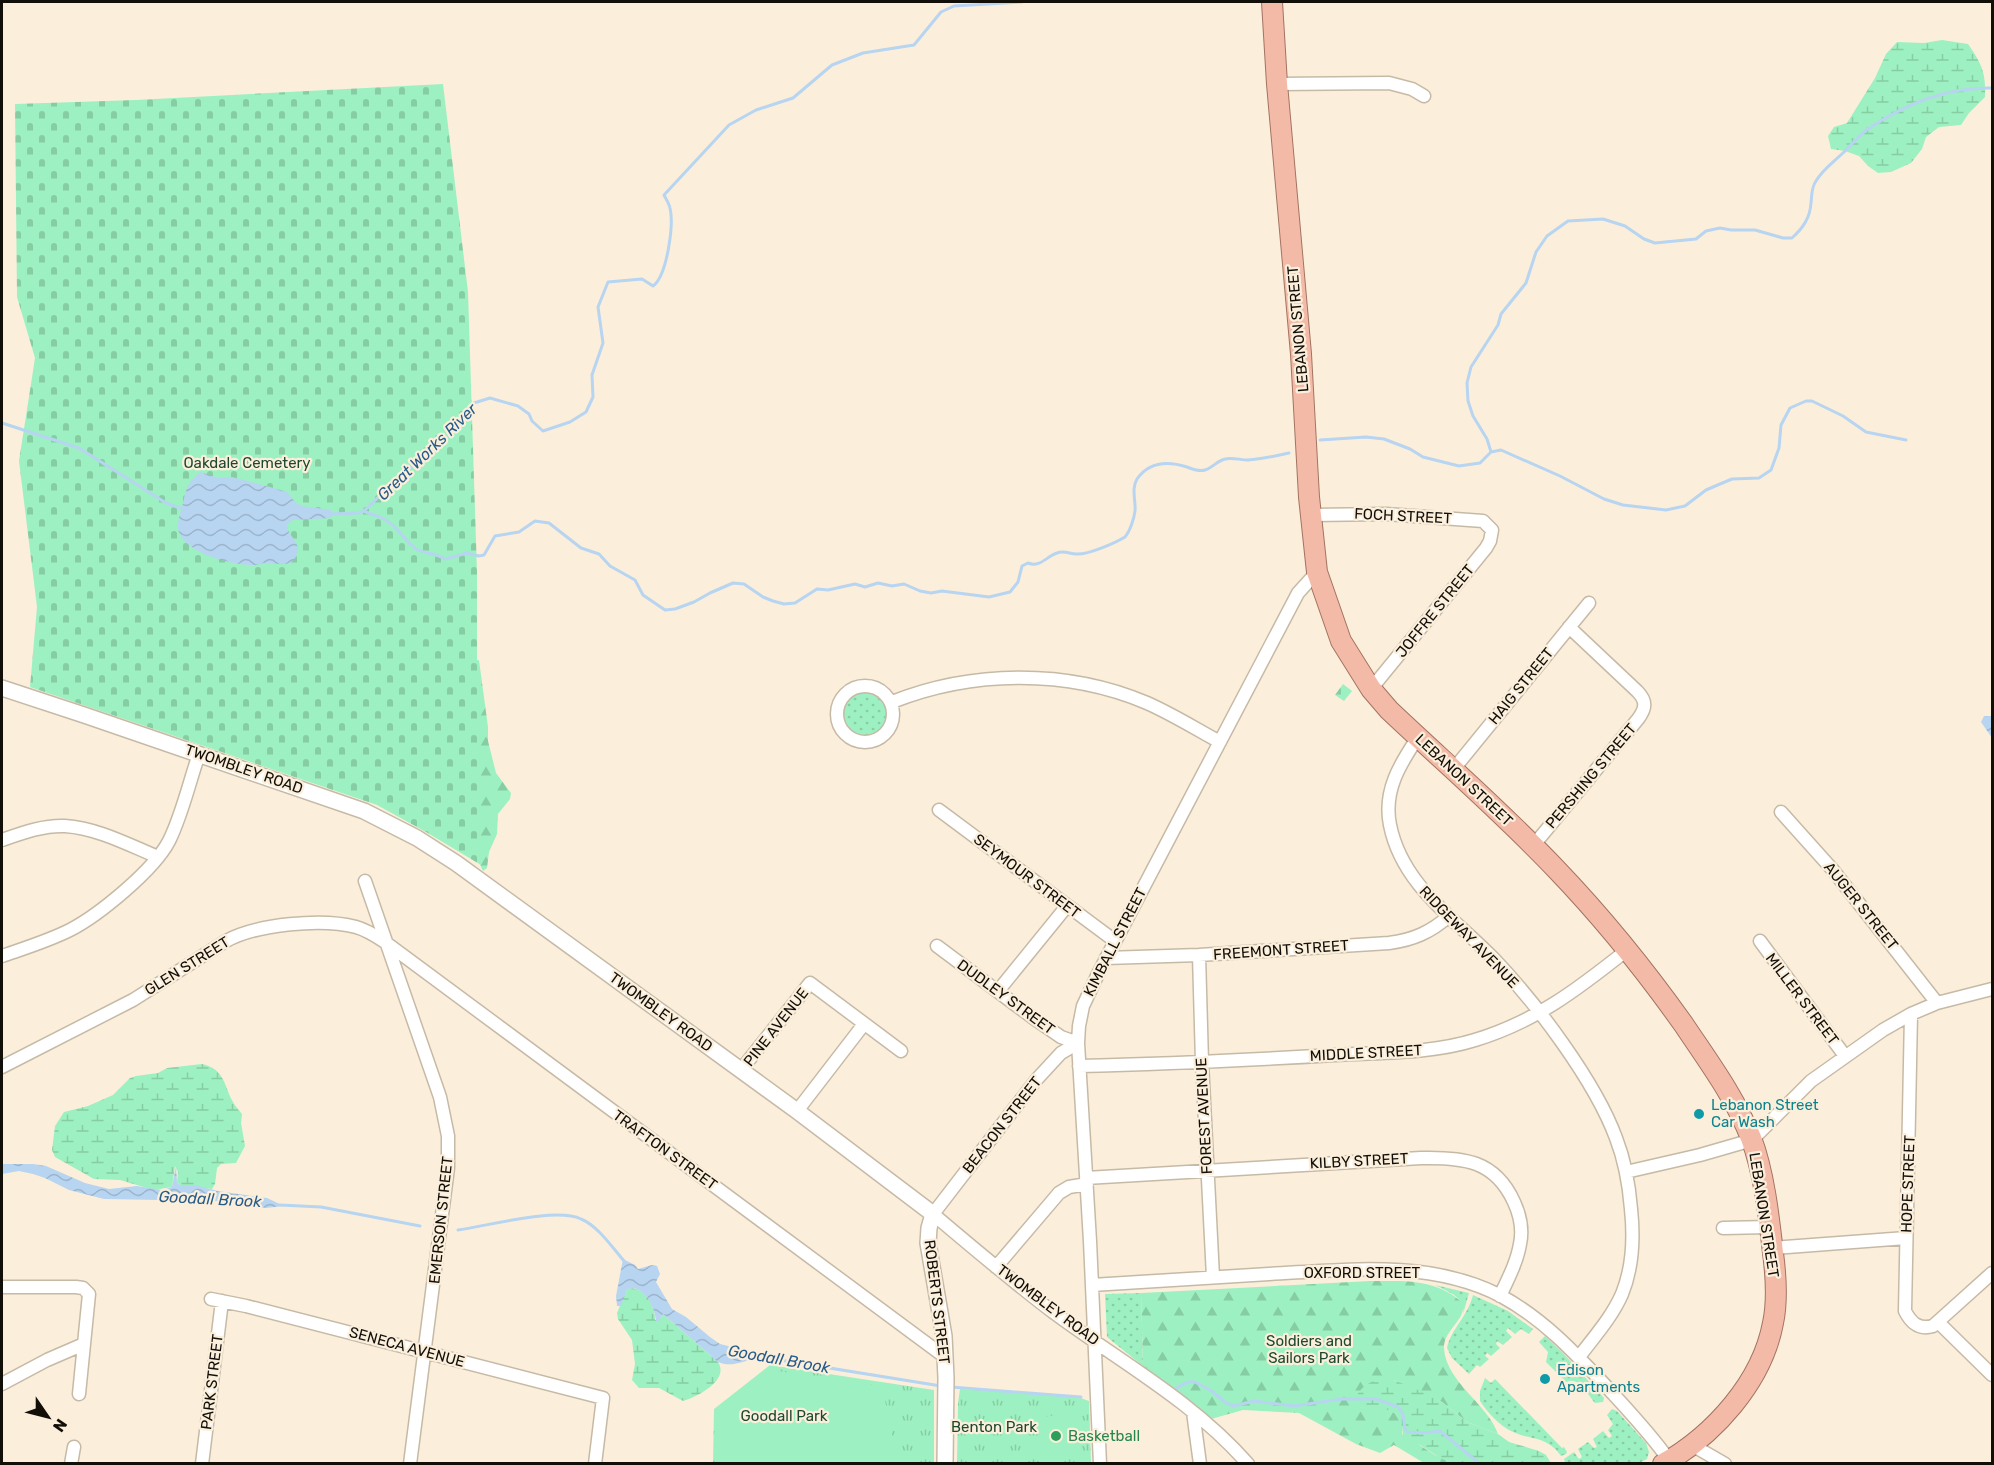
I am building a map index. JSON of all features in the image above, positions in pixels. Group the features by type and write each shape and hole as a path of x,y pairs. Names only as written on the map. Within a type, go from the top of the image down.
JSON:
{"highway":[{"name":"LEBANON STREET","path":"1272,2 1317,572 1341,641 1371,689 1389,710 1533,846 1581,895 1627,950 1701,1050 1732,1101 1752,1140 1762,1182 1775,1275 1775,1312 1765,1350 1754,1374 1715,1424 1692,1445 1666,1462"}],"street":[{"path":"1277,84 1389,83 1412,89 1424,96"},
{"name":"FOCH STREET","path":"1311,515 1374,513 1483,521 1492,530"},
{"name":"JOFFRE STREET","path":"1371,689 1486,548 1492,530"},
{"name":"KIMBALL STREET","path":"1100,1464 1078,1043 1083,1006 1298,593 1317,572"},
{"name":"HAIG STREET","path":"1453,770 1589,603"},
{"name":"PERSHING STREET","path":"1533,846 1638,719 1645,704 1637,691 1569,627"},
{"path":"892,702 923,691 965,682 1025,678 1066,681 1106,689 1145,702 1220,742"},
{"path":"855,687 876,688 892,702 892,724 887,734 877,740 866,742 855,740 846,734 840,725 837,714 839,703 845,694 855,687"},
{"name":"TWOMBLEY ROAD","path":"2,688 364,811 417,838 456,863 797,1110 933,1214 1054,1312 1193,1412 1234,1447 1248,1464"},
{"name":"RIDGEWAY AVENUE","path":"1418,737 1399,767 1391,786 1388,807 1390,826 1396,846 1411,876 1494,959 1560,1041 1601,1104 1616,1138 1626,1172 1632,1221 1632,1254 1628,1276 1614,1309 1579,1357"},
{"path":"2,956 42,942 78,925 129,886 158,857 171,836 199,754"},
{"name":"SEYMOUR STREET","path":"939,810 1115,941"},
{"name":"AUGER STREET","path":"1781,812 1832,869 1937,1003"},
{"path":"2,840 40,828 71,827 96,832 158,857"},
{"name":"EMERSON STREET","path":"365,881 440,1097 448,1136 448,1170 410,1464"},
{"path":"998,991 1067,906"},
{"name":"FREEMONT STREET","path":"1106,958 1199,955 1400,942 1430,932 1449,916"},
{"name":"GLEN STREET","path":"2,1067 123,1005 226,941 250,930 300,924 344,925 363,930 385,942"},
{"name":"MILLER STREET","path":"1760,941 1845,1056"},
{"name":"TRAFTON STREET","path":"385,942 945,1357"},
{"name":"DUDLEY STREET","path":"937,946 1061,1037 1078,1043"},
{"name":"MIDDLE STREET","path":"1079,1066 1202,1062 1441,1048 1480,1038 1540,1014 1584,985 1627,950"},
{"name":"FOREST AVENUE","path":"1199,955 1213,1277"},
{"name":"PINE AVENUE","path":"741,1070 810,983 864,1024"},
{"path":"1626,1172 1752,1140 1803,1088 1845,1056 1911,1014 1937,1003 1992,989"},
{"name":"HOPE STREET","path":"1911,1014 1905,1311 1912,1322 1922,1328 1938,1322"},
{"path":"797,1110 864,1024 901,1051"},
{"name":"BEACON STREET","path":"933,1214 1038,1080 1061,1053 1078,1043"},
{"name":"KILBY STREET","path":"996,1267 1059,1193 1087,1181 1207,1170 1453,1158 1479,1164 1492,1173 1503,1184 1513,1200 1520,1222 1521,1241 1500,1296"},
{"name":"ROBERTS STREET","path":"933,1214 928,1243 941,1311 945,1357 945,1464"},
{"path":"1723,1228 1769,1227"},
{"path":"1773,1248 1906,1238"},
{"name":"OXFORD STREET","path":"1092,1285 1363,1270 1411,1271 1448,1278 1500,1296 1537,1320 1579,1357 1636,1419 1666,1462"},
{"path":"1992,1273 1938,1322 1992,1375"},
{"path":"2,1287 76,1287 86,1290 90,1298 79,1394"},
{"name":"SENECA AVENUE","path":"216,1300 257,1308 603,1398 595,1464"},
{"name":"PARK STREET","path":"202,1464 216,1300"},
{"path":"2,1383 84,1344"},
{"path":"1193,1412 1200,1464"},
{"path":"1692,1445 1725,1464"},
{"path":"71,1464 74,1447"}],"green space":[{"path":"1942,40 1968,44 1980,63 1984,75 1985,97 1961,125 1939,127 1926,137 1922,149 1911,163 1891,172 1878,173 1859,156 1831,149 1828,136 1834,127 1847,123 1875,78 1886,54 1897,42 1924,43"},
{"name":"Oakdale Cemetery","path":"443,84 468,292 477,573 477,717 481,865 377,805 30,687 37,607 19,461 35,358 17,297 15,104"},
{"path":"479,660 488,741 496,773 511,793 510,799 498,814 497,834 489,852 487,868 483,871 466,836 472,661"},
{"path":"1343,684 1352,691 1344,701 1335,695"},
{"path":"865,691 881,698 888,714 881,730 865,737 849,730 842,714 849,698"},
{"path":"202,1064 210,1066 220,1074 234,1104 242,1114 241,1123 245,1146 236,1163 221,1164 217,1168 212,1189 180,1185 177,1182 178,1172 175,1166 172,1187 154,1190 120,1180 94,1179 55,1157 52,1150 55,1126 64,1112 88,1106 113,1095 130,1078 158,1073 167,1068"},
{"name":"Soldiers and Sailors Park","path":"1407,1281 1430,1285 1442,1289 1463,1303 1461,1315 1445,1342 1447,1361 1460,1383 1493,1423 1498,1434 1467,1422 1442,1402 1394,1380 1360,1408 1376,1407 1393,1412 1401,1420 1402,1434 1435,1455 1454,1463 1424,1463 1394,1445 1380,1453 1356,1444 1299,1413 1243,1410 1211,1419 1143,1366 1141,1293"},
{"path":"1435,1285 1469,1293 1463,1314 1462,1303 1459,1299"},
{"path":"627,1289 645,1294 654,1309 655,1320 660,1319 663,1314 718,1362 721,1369 720,1375 710,1387 683,1401 659,1388 639,1388 632,1380 635,1364 632,1340 618,1319 617,1313"},
{"path":"1141,1293 1143,1366 1107,1337 1105,1294"},
{"path":"1473,1295 1508,1311 1533,1329 1529,1334 1521,1329 1515,1334 1508,1328 1506,1331 1512,1337 1503,1345 1497,1341 1496,1344 1500,1348 1491,1356 1487,1353 1485,1356 1489,1359 1480,1367 1477,1365 1469,1374 1452,1358 1447,1348"},
{"path":"1545,1336 1604,1398 1603,1402 1595,1403 1579,1384 1575,1381 1566,1382 1546,1362 1548,1352 1539,1342"},
{"name":"Goodall Park","path":"770,1365 934,1390 934,1463 713,1464 714,1409"},
{"name":"Goodall Park","path":"771,1370 882,1386 898,1463 718,1463 719,1410"},
{"path":"1383,1378 1394,1380 1430,1395 1467,1422 1498,1434 1509,1442 1539,1451 1546,1455 1551,1463 1454,1463 1442,1459 1420,1445 1404,1441 1401,1422 1394,1413 1375,1408 1357,1408 1354,1404 1364,1386"},
{"path":"1485,1378 1491,1383 1495,1379 1562,1448 1564,1447 1566,1454 1561,1456 1544,1441 1518,1434 1498,1422 1480,1401 1480,1391"},
{"name":"Benton Park","path":"960,1389 1075,1396 1089,1401 1091,1463 957,1464"},
{"path":"1612,1409 1617,1411 1646,1443 1649,1452 1647,1459 1639,1463 1565,1463 1564,1459 1574,1452 1579,1459 1582,1457 1578,1449 1588,1442 1594,1448 1597,1447 1593,1439 1603,1431 1609,1438 1612,1436 1608,1430 1613,1424 1607,1415"},
{"name":"Basketball","path":"1066,1414 1071,1455 1047,1458 1042,1417"}],"water":[{"path":"200,472 219,478 232,477 287,492 296,503 302,506 331,510 332,518 293,520 287,525 298,550 295,559 287,564 246,565 209,556 187,543 180,535 178,526 187,488"},
{"path":"1984,716 1992,716 1992,738 1981,722"},
{"path":"3,1164 46,1166 85,1183 109,1189 137,1186 162,1190 172,1187 176,1166 177,1182 180,1185 195,1185 218,1191 267,1198 284,1206 266,1208 218,1201 104,1199 69,1190 33,1174 19,1171 2,1174"},
{"path":"623,1259 638,1269 657,1266 660,1274 656,1282 672,1309 720,1344 749,1351 758,1357 733,1364 718,1362 663,1314 659,1321 656,1321 650,1302 643,1293 634,1288 627,1289 621,1306 617,1306 616,1296"}],"waterway":[{"name":"Great Works River","path":"330,514 359,513 365,510 400,476 455,430 474,403 490,398 518,406 529,414 532,421 543,431 570,422 586,412 593,397 592,375 603,343 598,307 608,282 642,279 653,286 658,280 666,261 671,226 670,208 664,195 729,125 756,110 793,98 832,65 863,53 914,45 941,12 954,6 1022,2"},
{"path":"1491,452 1468,401 1467,383 1471,367 1498,325 1501,314 1526,283 1536,252 1547,236 1568,221 1603,219 1625,226 1644,239 1655,243 1696,239 1706,231 1720,228 1755,230 1783,238 1792,238 1807,218 1814,184 1865,131 1897,112 1927,99 1959,90 1992,88"},
{"path":"1320,440 1366,437 1384,439 1410,449 1423,457 1459,466 1480,463 1491,452 1501,450 1560,476 1604,499 1623,505 1666,510 1685,506 1706,490 1732,479 1759,478 1771,470 1779,448 1781,425 1790,408 1806,401 1812,401 1843,416 1866,432 1906,440"},
{"name":"Great Works River","path":"2,423 79,448 166,503 183,509"},
{"path":"363,511 391,523 414,548 445,559 467,553 484,555 495,536 519,532 535,521 549,523 581,548 599,554 610,566 635,580 643,595 665,610 694,602 733,583 744,584 763,597 784,604 795,603 817,589 828,590 855,584 865,587 878,583 892,586 904,584 931,593 942,591 989,597 1010,592 1018,582 1022,566 1028,563 1040,563 1060,552 1087,553 1125,537 1134,514 1135,483 1142,473 1153,466 1173,464 1203,471 1225,459 1253,460 1289,453"},
{"name":"Goodall Brook","path":"280,1205 321,1207 420,1226"},
{"name":"Goodall Brook","path":"458,1230 521,1218 570,1216 587,1222 604,1237 624,1261"},
{"name":"Goodall Brook","path":"755,1356 941,1386"},
{"name":"Goodall Brook","path":"1175,1389 1187,1382 1195,1382 1234,1406 1254,1401 1294,1406 1342,1399 1376,1399 1398,1407 1403,1414 1405,1429 1408,1432 1440,1431 1480,1464"},
{"name":"Goodall Brook","path":"951,1387 1081,1397"}],"place":[{"name":"Lebanon Street Car Wash","path":"1699,1114"},
{"name":"Edison Apartments","path":"1545,1379"},
{"name":"Basketball","path":"1056,1436"}]}
